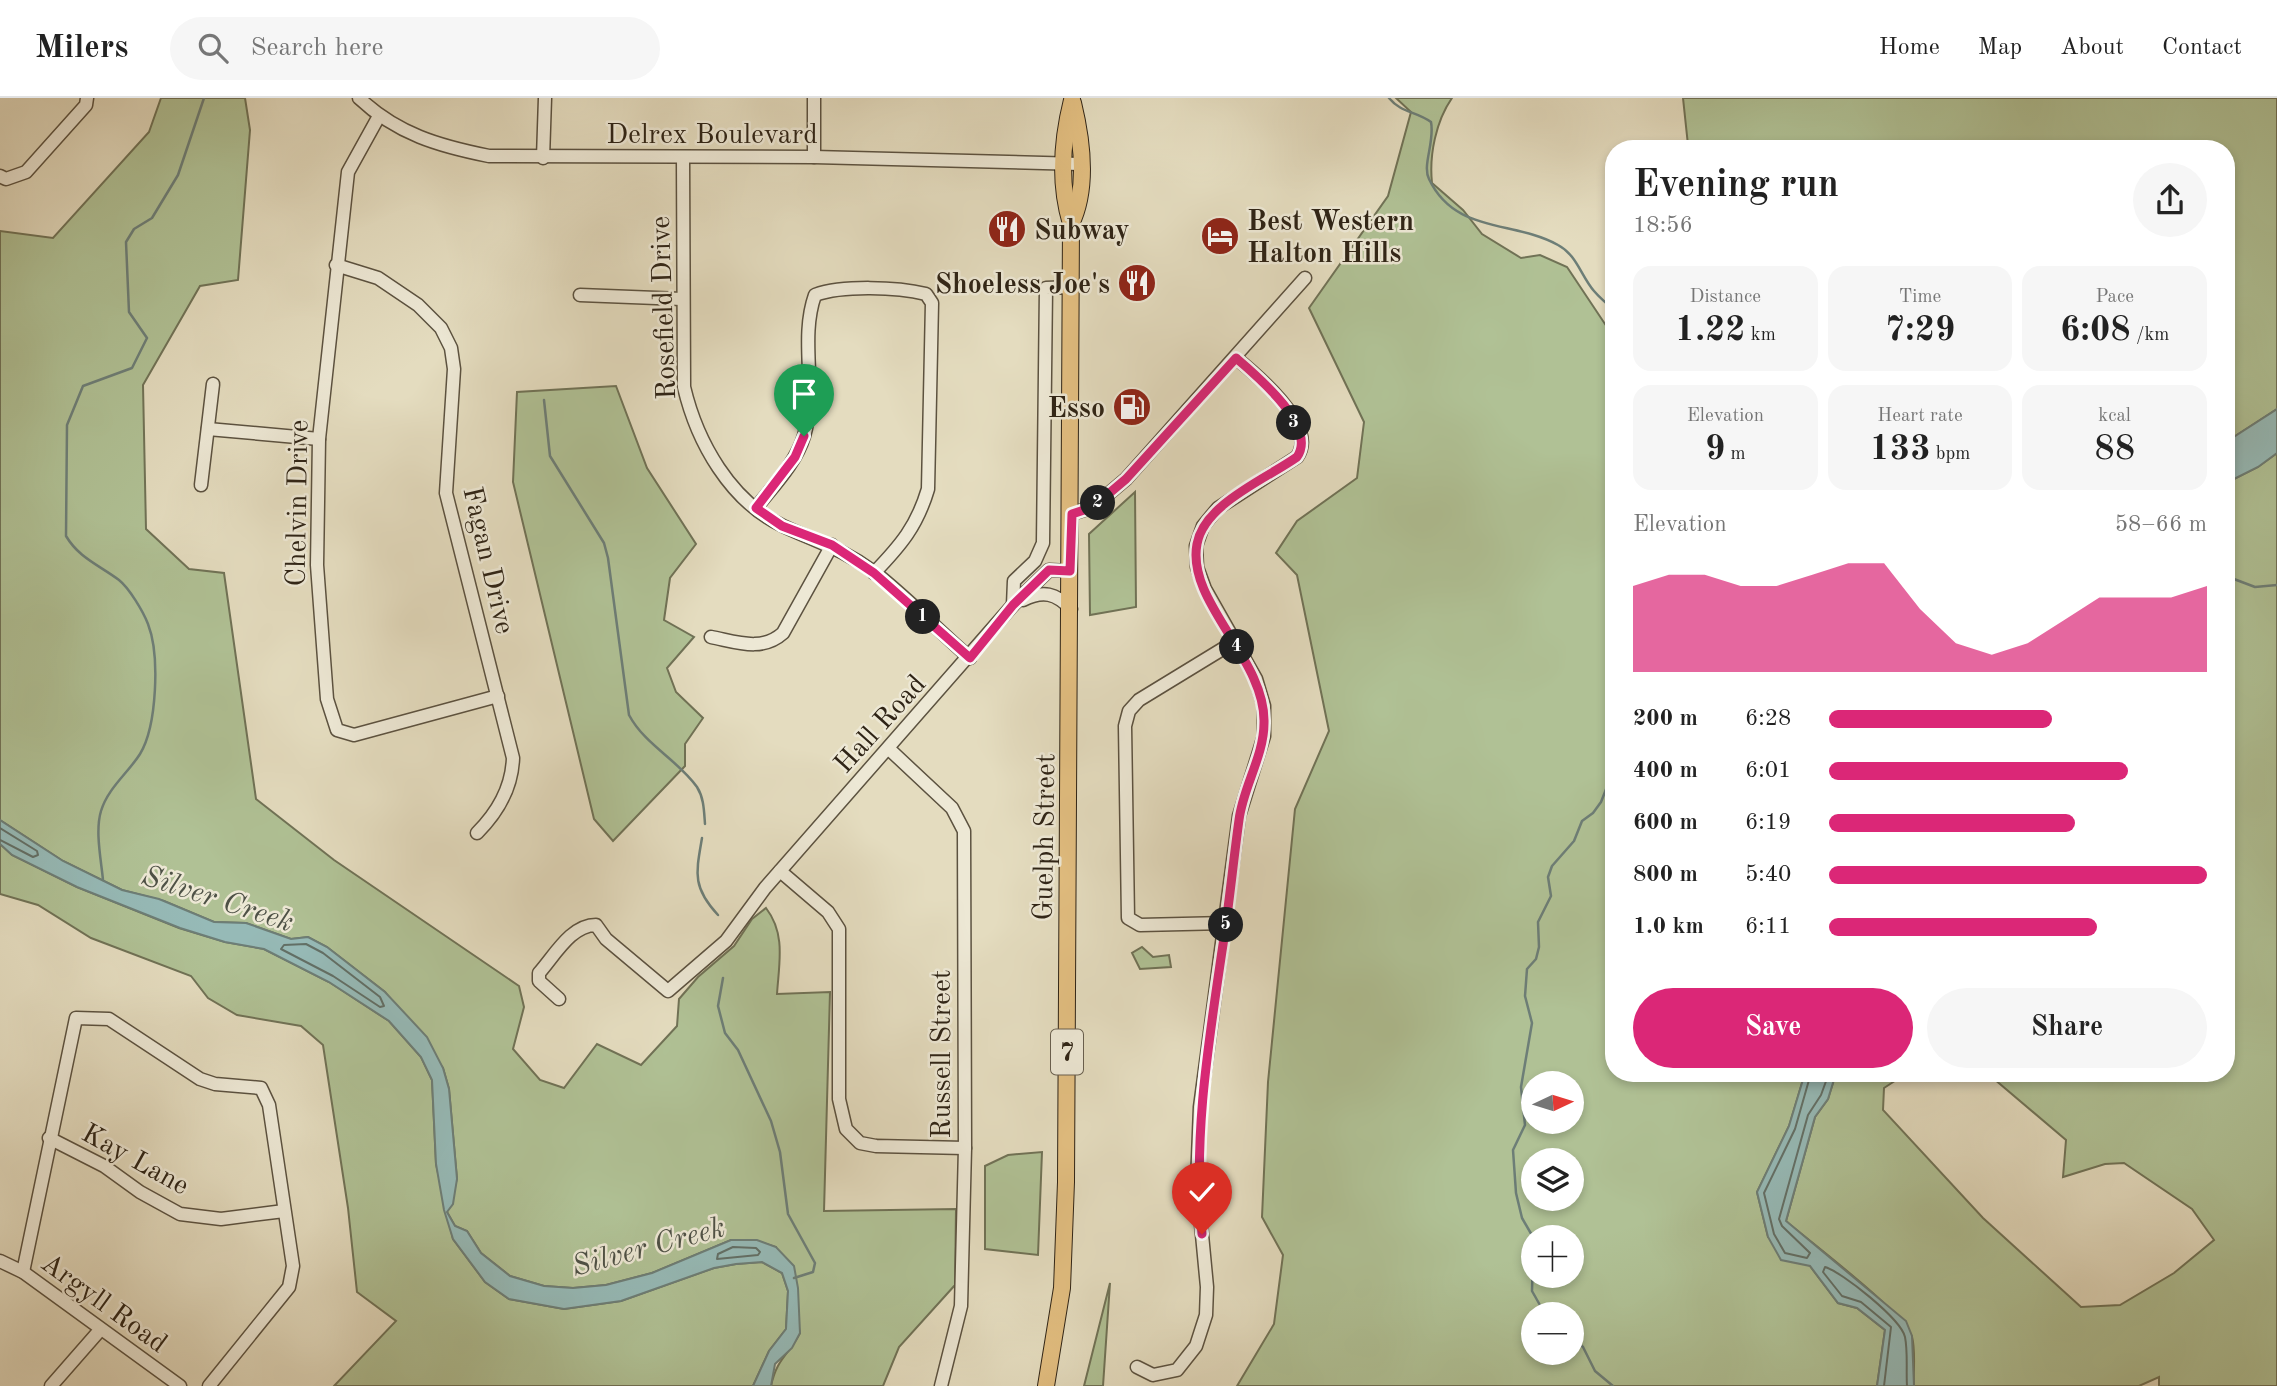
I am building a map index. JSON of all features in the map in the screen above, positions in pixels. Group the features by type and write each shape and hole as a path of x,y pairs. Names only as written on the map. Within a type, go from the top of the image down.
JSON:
{"main road":[{"name":"Guelph Street","path":"1046,1386 1062,1287 1066,1182 1072,514 1071,224 1065,204 1072,164 1065,129 1072,99"}],"street":[{"path":"0,176 6,179 26,172 86,105 87,98"},
{"name":"Delrex Boulevard","path":"359,98 379,116 408,134 441,146 489,156 814,157 1072,164"},
{"path":"544,158 545,98"},
{"path":"814,98 814,157"},
{"name":"Chelvin Drive","path":"379,116 348,172 319,439 317,565 327,699 337,730 354,735 498,696"},
{"name":"Rosefield Drive","path":"683,157 684,387 690,412 719,470 756,508 782,526 832,545 874,573 970,658"},
{"name":"Fagan Drive","path":"336,265 378,278 418,305 441,328 451,348 454,369 446,493 513,758 513,776 492,818 477,833"},
{"path":"1072,514 1093,507 1126,479 1305,278"},
{"name":"Hall Road","path":"1013,605 1014,581 1035,561 1043,543 1046,288 1071,287"},
{"path":"756,508 795,457 804,436 810,407 809,313 815,296 829,290 910,290 926,294 932,303 928,489 920,516 901,545 874,573"},
{"path":"580,295 682,299"},
{"path":"1137,1367 1153,1375 1177,1370 1196,1346 1206,1315 1207,1287 1197,1182 1200,1107 1239,816 1264,736 1265,720 1256,679 1199,577 1195,556 1199,536 1209,517 1218,508 1297,457 1303,442 1275,393 1236,358"},
{"path":"201,485 213,384"},
{"path":"208,429 319,439"},
{"path":"711,637 757,646 775,640 783,633 832,545"},
{"name":"Hall Road","path":"559,999 539,981 539,973 576,930 584,925 596,925 606,939 668,991 726,941 780,871 970,658 1013,605 1049,570 1070,571"},
{"path":"1013,605 1047,593 1060,598 1071,609"},
{"path":"1226,923 1140,925 1128,918 1125,726 1129,711 1139,700 1234,642"},
{"name":"Russell Street","path":"889,749 952,808 964,831 965,1148 961,1306 941,1386"},
{"path":"780,871 828,912 839,929 839,1099 846,1129 860,1143 876,1146 965,1148"},
{"path":"23,1272 73,1022 76,1018 88,1016 109,1019 200,1079 215,1084 261,1088 269,1105 293,1266 289,1287 209,1386"},
{"name":"Kay Lane","path":"49,1138 104,1166 140,1192 180,1214 221,1219 284,1211"},
{"name":"Argyll Road","path":"0,1261 23,1272 180,1386"},
{"path":"51,1386 100,1330"}],"green space":[{"path":"161,98 245,98 250,130 238,280 200,286 143,385 146,529 189,569 224,573 256,799 334,860 519,986 524,1007 513,1049 540,1080 564,1088 597,1044 641,1065 677,1026 679,999 698,977 734,946 752,919 766,908 779,938 777,994 830,992 824,1211 956,1209 955,1285 899,1347 883,1386 771,1386 780,1363 800,1333 776,1247 757,1241 731,1240 652,1273 606,1285 573,1288 544,1286 510,1276 481,1253 467,1231 455,1226 447,1212 457,1179 449,1089 443,1068 385,992 327,947 308,937 291,939 246,923 214,922 164,901 122,890 63,861 0,820 0,231 53,238 149,132"},
{"path":"1396,98 1452,98 1435,139 1432,183 1463,210 1482,234 1521,258 1540,255 1567,267 1605,324 1605,1082 1802,1082 1789,1126 1757,1192 1768,1237 1810,1266 1838,1303 1857,1308 1885,1330 1877,1386 1237,1386 1274,1324 1283,1255 1262,1217 1268,1082 1295,809 1329,731 1297,575 1276,553 1297,521 1357,478 1364,422 1309,308 1388,196 1411,112"},
{"path":"1683,98 2277,98 2277,409 2235,436 2235,140 1687,140"},
{"path":"616,386 647,468 696,544 670,578 664,620 694,637 667,668 676,692 703,718 685,744 685,766 613,841 594,819 513,482 517,392"},
{"path":"2277,453 2277,1386 2159,1386 2159,1377 2139,1386 1914,1386 1913,1343 1905,1326 1875,1295 1786,1221 1815,1117 1828,1099 1833,1082 1893,1082 1884,1088 1883,1110 1983,1218 2081,1307 2120,1305 2174,1273 2214,1240 2192,1209 2124,1163 2105,1164 2063,1177 2066,1140 1998,1082 2235,1082 2235,478 2258,467"},
{"path":"1135,492 1136,607 1090,615 1089,534"},
{"path":"0,844 12,855 77,887 179,928 225,942 264,949 329,982 389,1021 421,1057 432,1080 436,1164 453,1239 485,1282 509,1299 564,1309 621,1301 714,1268 736,1264 762,1262 782,1273 788,1291 786,1329 769,1351 753,1386 334,1386 396,1321 357,1292 348,1208 323,1045 301,1026 237,1015 208,998 191,976 91,938 38,905 0,894"},
{"path":"1142,947 1153,957 1169,955 1171,967 1140,969 1132,953"},
{"path":"1042,1152 1038,1255 985,1249 985,1166 1008,1155"},
{"path":"1110,1283 1103,1386 1084,1386"}],"water":[{"path":"2277,409 2277,453 2258,467 2235,478 2235,436"},
{"path":"0,820 63,861 122,890 159,899 214,922 246,923 291,939 308,937 327,947 385,992 427,1037 443,1068 449,1089 457,1179 453,1204 447,1212 455,1226 467,1231 481,1253 510,1276 544,1286 573,1288 606,1285 652,1273 731,1240 757,1240 776,1247 794,1266 800,1333 792,1348 775,1364 771,1386 753,1386 769,1351 786,1329 788,1291 782,1273 762,1262 736,1264 714,1268 621,1301 564,1309 509,1299 485,1282 453,1239 444,1210 436,1164 432,1080 421,1057 389,1021 329,982 264,949 225,942 180,928 77,887 12,855 0,844"},
{"path":"1802,1082 1833,1082 1828,1099 1815,1117 1786,1221 1906,1321 1912,1336 1914,1386 1877,1386 1885,1330 1857,1308 1838,1303 1810,1266 1781,1260 1768,1237 1757,1192 1789,1126"}],"waterway":[{"path":"103,880 98,836 99,819 108,795 135,761 146,742 155,690 154,653 148,624 131,594 119,580 83,556 66,536 67,425 83,386 132,368 147,338 129,312 126,242 134,229 152,218 178,175 204,98"},
{"path":"1389,98 1399,107 1431,122 1427,173 1440,197 1469,217 1541,237 1558,245 1570,254 1594,291 1605,302"},
{"path":"544,400 550,456 604,543 629,715 644,735 697,787 702,800 705,824"},
{"path":"2235,579 2255,587 2277,585"},
{"path":"1526,1225 1516,1193 1513,1150 1525,1125 1521,1087 1532,1023 1525,996 1527,969 1536,959 1539,947 1538,922 1551,896 1548,877 1552,866 1574,841 1582,821 1593,813 1605,792"},
{"path":"702,838 698,879 704,896 718,915"},
{"path":"723,978 718,1006 725,1033 738,1050 771,1121 780,1152 788,1214 815,1263 813,1272 794,1278"},
{"path":"1532,1288 1538,1302"},
{"path":"1584,1349 1595,1371 1613,1386"}],"place":[{"name":"Subway","path":"1007,229"},
{"name":"Best Western Halton Hills","path":"1220,236"},
{"name":"Shoeless Joe's","path":"1137,283"},
{"name":"Esso","path":"1132,407"}],"route":[{"path":"804,436 795,457 756,508 782,526 832,545 874,573 970,658 1013,605 1049,570 1056,568 1070,571 1072,514 1093,507 1126,479 1236,358 1275,393 1303,438 1303,446 1297,457 1218,508 1209,517 1196,546 1199,577 1256,679 1265,720 1264,736 1239,816 1205,1059 1197,1182 1202,1234"}],"water label":[{"name":"Silver Creek","path":"218,898"},
{"name":"Silver Creek","path":"648,1246"}]}
